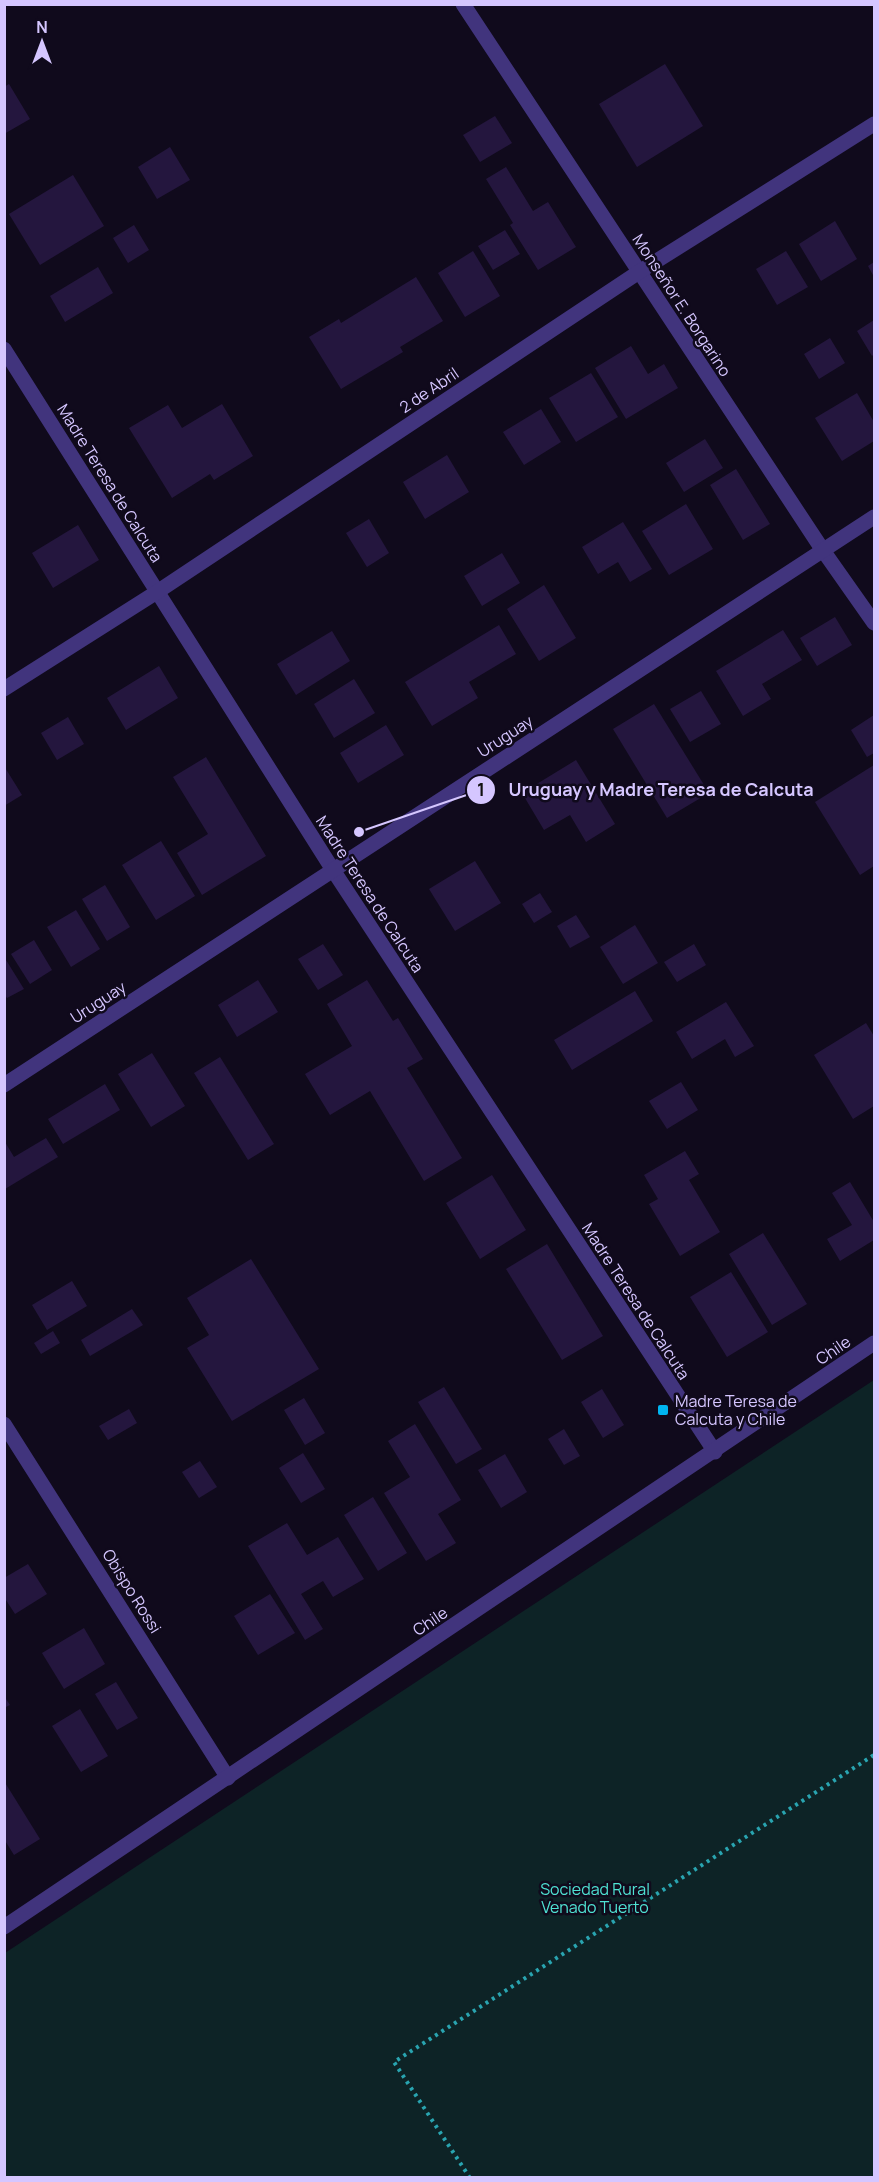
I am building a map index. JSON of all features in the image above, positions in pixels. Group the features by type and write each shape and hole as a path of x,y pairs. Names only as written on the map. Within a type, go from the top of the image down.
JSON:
{"street":[{"name":"Monseñor E. Borgarino","path":"463,4 822,549 874,623"},
{"name":"2 de Abril","path":"4,689 157,592 639,272 874,124"},
{"name":"Madre Teresa de Calcuta","path":"4,349 333,870 715,1452"},
{"name":"Uruguay","path":"4,1085 874,517"},
{"name":"Chile","path":"4,1927 715,1452 874,1343"},
{"name":"Obispo Rossi","path":"4,1424 228,1778"}],"path":[{"path":"470,2178 394,2062 874,1755"}],"green space":[{"name":"Sociedad Rural Venado Tuerto","path":"874,1380 874,2177 5,2177 5,1953"}],"building":[{"path":"665,64 703,126 637,167 599,104"},
{"path":"9,84 30,119 4,134 4,87"},
{"path":"495,116 512,143 480,162 463,135"},
{"path":"170,147 190,180 157,199 138,167"},
{"path":"506,167 533,211 548,202 576,247 538,270 510,225 513,223 486,179"},
{"path":"73,175 104,226 40,265 9,214"},
{"path":"835,221 857,259 821,281 799,244"},
{"path":"134,225 149,250 128,263 113,238"},
{"path":"505,230 520,254 493,270 478,246"},
{"path":"473,251 500,296 465,317 438,273"},
{"path":"786,251 808,287 777,305 756,269"},
{"path":"874,262 874,277 868,266"},
{"path":"98,267 113,293 65,322 50,296"},
{"path":"416,277 443,321 400,347 403,352 341,389 309,337 339,319 341,323"},
{"path":"874,320 874,354 872,356 857,331"},
{"path":"830,338 845,363 819,379 804,354"},
{"path":"631,346 648,374 664,364 678,388 626,419 595,368"},
{"path":"591,373 618,417 576,442 549,398"},
{"path":"857,393 874,422 874,441 842,461 815,418"},
{"path":"222,404 253,456 214,480 210,474 172,498 129,428 168,405 182,428"},
{"path":"541,409 561,442 524,465 503,432"},
{"path":"705,439 723,468 684,492 666,463"},
{"path":"447,455 469,492 425,519 403,482"},
{"path":"736,469 770,524 743,540 710,485"},
{"path":"686,504 713,549 669,575 642,531"},
{"path":"369,519 389,553 367,567 346,533"},
{"path":"623,522 652,569 630,582 618,562 598,574 582,547"},
{"path":"78,525 99,560 53,588 32,553"},
{"path":"502,553 520,583 482,606 464,576"},
{"path":"544,585 576,638 539,661 507,609"},
{"path":"835,617 852,645 817,666 800,638"},
{"path":"499,625 516,654 469,682 478,698 432,726 405,682"},
{"path":"783,630 802,660 762,684 771,699 743,716 716,671"},
{"path":"332,631 350,661 296,695 277,664"},
{"path":"159,666 178,698 126,730 107,698"},
{"path":"354,679 375,713 334,738 314,704"},
{"path":"701,691 721,724 690,742 670,709"},
{"path":"654,704 709,793 667,818 613,729"},
{"path":"874,715 874,753 867,757 851,730"},
{"path":"68,717 84,744 57,760 41,733"},
{"path":"386,725 404,755 358,783 340,753"},
{"path":"206,757 266,856 202,895 177,853 208,834 173,777"},
{"path":"576,760 615,824 586,842 570,815 544,830 522,793"},
{"path":"874,765 874,866 860,875 815,802"},
{"path":"4,766 22,795 4,806"},
{"path":"161,841 195,896 156,920 122,865"},
{"path":"475,861 501,903 455,931 429,889"},
{"path":"105,885 130,927 107,941 82,899"},
{"path":"540,893 552,912 534,923 522,904"},
{"path":"76,910 100,949 71,967 47,927"},
{"path":"576,915 590,937 570,948 557,926"},
{"path":"635,925 658,963 623,984 600,947"},
{"path":"34,940 52,970 30,984 11,954"},
{"path":"323,944 343,975 318,990 298,959"},
{"path":"694,944 706,965 677,982 664,962"},
{"path":"6,960 24,989 7,998 4,994 4,961"},
{"path":"258,980 278,1012 237,1037 218,1005"},
{"path":"367,980 393,1021 398,1018 423,1059 407,1068 462,1158 424,1181 370,1091 330,1115 305,1074 352,1046 327,1004"},
{"path":"635,991 653,1021 572,1070 554,1040"},
{"path":"726,1002 754,1046 735,1057 725,1039 692,1059 676,1032"},
{"path":"866,1023 874,1036 874,1106 853,1119 814,1055"},
{"path":"152,1053 185,1106 151,1127 118,1074"},
{"path":"220,1057 274,1144 248,1160 194,1073"},
{"path":"681,1082 698,1110 667,1129 649,1101"},
{"path":"105,1084 120,1110 63,1144 48,1119"},
{"path":"46,1138 58,1157 5,1189 5,1142 14,1157"},
{"path":"685,1151 699,1174 689,1180 720,1232 680,1256 649,1204 658,1199 644,1175"},
{"path":"492,1175 526,1230 480,1259 446,1203"},
{"path":"850,1182 874,1222 874,1240 840,1261 827,1239 852,1225 832,1193"},
{"path":"763,1233 807,1304 772,1325 729,1254"},
{"path":"547,1244 603,1336 562,1360 506,1269"},
{"path":"251,1259 319,1369 232,1421 187,1348 209,1335 187,1298"},
{"path":"731,1272 768,1332 727,1357 690,1297"},
{"path":"72,1281 87,1306 47,1330 32,1305"},
{"path":"132,1309 143,1325 90,1356 81,1340"},
{"path":"53,1331 60,1343 41,1354 34,1343"},
{"path":"444,1387 482,1449 456,1464 418,1402"},
{"path":"602,1389 624,1425 603,1438 581,1402"},
{"path":"304,1398 325,1433 305,1445 284,1410"},
{"path":"129,1409 137,1423 108,1440 99,1426"},
{"path":"415,1424 461,1500 438,1514 456,1543 426,1561 384,1493 410,1477 388,1441"},
{"path":"564,1429 580,1456 564,1465 548,1439"},
{"path":"303,1453 325,1489 301,1503 279,1468"},
{"path":"505,1454 527,1492 501,1508 478,1470"},
{"path":"200,1461 217,1487 199,1498 182,1472"},
{"path":"373,1497 407,1553 378,1571 344,1515"},
{"path":"287,1523 307,1555 338,1537 364,1579 333,1597 323,1581 301,1594 323,1629 305,1640 248,1546"},
{"path":"28,1564 47,1594 15,1614 4,1597 4,1578"},
{"path":"270,1594 295,1633 258,1655 234,1616"},
{"path":"84,1628 105,1664 64,1689 42,1653"},
{"path":"116,1682 138,1718 117,1730 95,1694"},
{"path":"4,1696 10,1705 4,1708"},
{"path":"80,1709 108,1756 81,1772 52,1726"},
{"path":"4,1781 40,1839 14,1855 4,1839"}],"place":[{"name":"Uruguay y Madre Teresa de Calcuta","path":"359,832"},
{"name":"Madre Teresa de Calcuta y Chile","path":"663,1410"}]}
